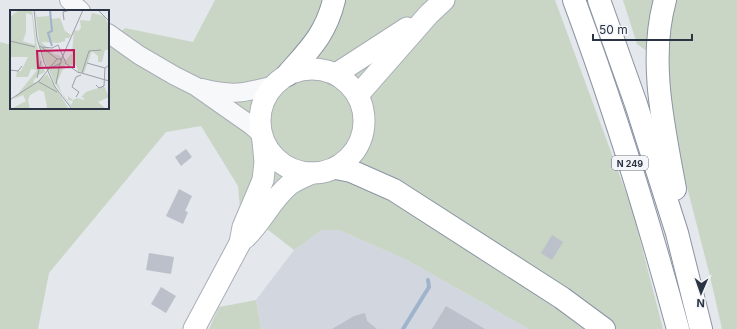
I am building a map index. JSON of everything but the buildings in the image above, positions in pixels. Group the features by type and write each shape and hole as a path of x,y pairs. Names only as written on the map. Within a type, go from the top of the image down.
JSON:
{"highway":[{"path":"280,80 316,42 327,23 334,0"},
{"name":"N 249","path":"574,0 628,155 678,329"},
{"name":"N 249","path":"599,0 638,110 677,233 701,329"},
{"path":"665,0 661,16 657,52 657,72 669,154 680,211 677,233"},
{"path":"336,168 351,171 394,190 562,298 604,329"}],"main road":[{"path":"358,95 429,14 444,0"},
{"path":"336,74 429,14"},
{"path":"194,329 240,243 243,227 263,180 265,162 259,118 262,106 269,90 280,80 299,70 314,68 336,74 350,85 358,95 364,115 364,129 362,138 352,155 336,168 320,173 297,171 284,165 271,154 262,138"},
{"path":"240,243 255,229 273,202 290,184 312,173"}],"street":[{"path":"69,0 80,10"},
{"path":"109,34 139,55 195,86 252,126 262,138"},
{"path":"195,86 236,94 252,91 280,80"}],"shaded area":[{"path":"322,230 339,230 407,260 529,329 261,329 256,300 294,250"}],"green space":[{"path":"215,0 555,0 632,209 663,329 529,329 407,260 339,230 322,230 294,250 240,208 238,186 201,126 166,132 49,273 38,329 0,329 0,42 10,45 10,109 109,109 109,43 125,28 193,42"},
{"path":"623,0 737,0 737,329 722,329 681,164 666,65 637,44"},
{"path":"256,300 261,329 209,329 219,307"}],"waterway":[{"path":"403,329 429,287 428,280"}]}
